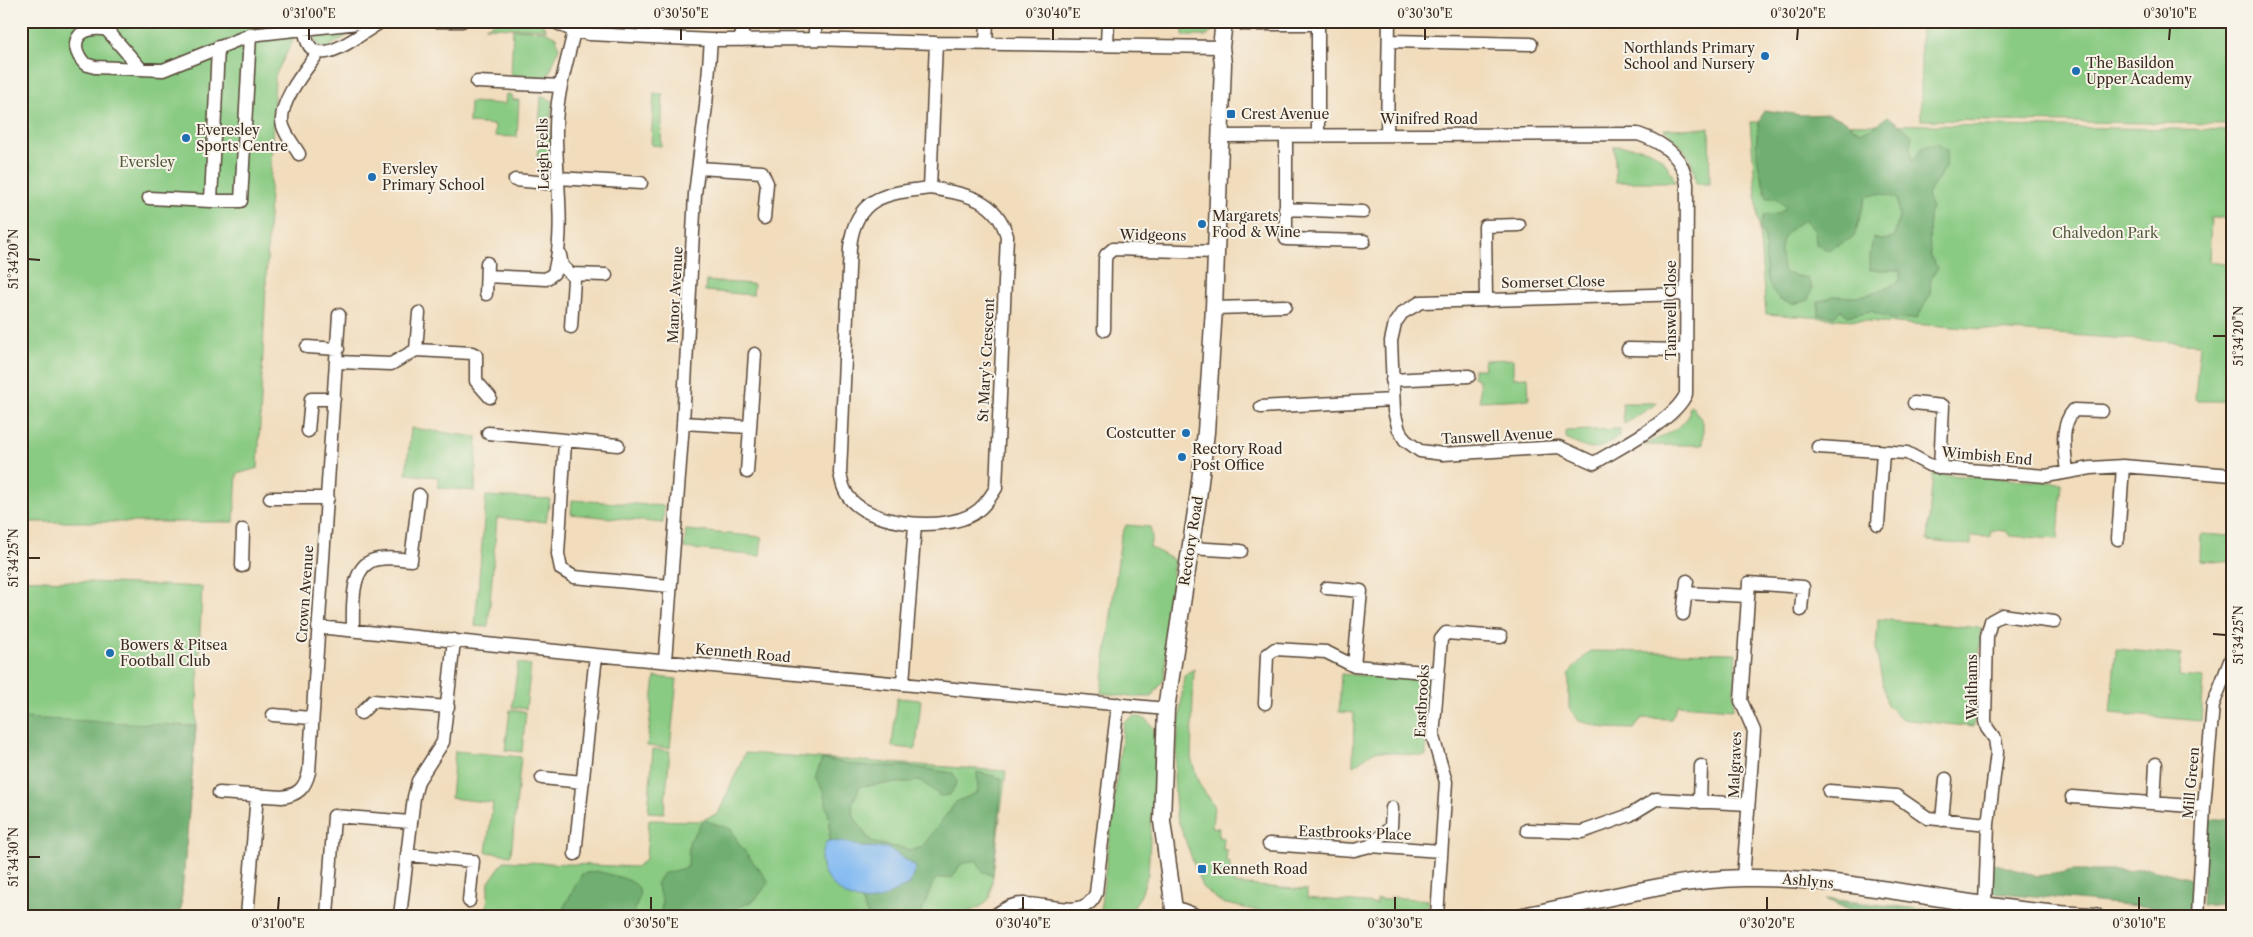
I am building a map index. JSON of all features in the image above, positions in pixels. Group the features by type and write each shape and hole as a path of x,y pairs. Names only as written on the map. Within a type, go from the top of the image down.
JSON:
{"street":[{"path":"141,69 107,30 89,29 80,34 76,40 76,50 85,64 95,66 141,69 163,70 250,35 305,29 318,24 376,21"},
{"path":"305,29 308,46 318,54 327,54 382,21"},
{"path":"437,21 462,21"},
{"path":"553,21 574,31 590,34 711,40 815,39 986,44 1221,46"},
{"path":"742,21 742,40"},
{"path":"815,21 815,39"},
{"path":"986,44 987,21"},
{"path":"1107,44 1108,21"},
{"name":"Rectory Road","path":"1170,912 1162,821 1166,709 1206,432 1214,308 1223,64 1221,46 1224,21"},
{"path":"1387,134 1389,21"},
{"path":"1244,24 1318,24 1318,136"},
{"name":"Leigh Fells","path":"487,276 546,278 551,277 554,273 560,252 556,126 561,86 574,31"},
{"path":"149,198 241,202 250,35"},
{"name":"Manor Avenue","path":"665,661 696,194 711,40"},
{"path":"1389,41 1530,44"},
{"path":"930,188 936,43"},
{"path":"211,201 218,47"},
{"path":"298,154 282,125 285,106 294,86 318,54"},
{"path":"477,82 561,86"},
{"name":"Winifred Road","path":"1220,136 1638,134"},
{"name":"Tanswell Close","path":"1594,463 1662,421 1682,402 1686,394 1686,176 1676,156 1667,148 1652,138 1638,134"},
{"path":"1286,137 1286,239 1364,241"},
{"path":"699,168 762,172 767,183 764,218"},
{"path":"515,180 641,182"},
{"name":"St Mary's Crescent","path":"930,188 964,193 984,204 999,216 1007,236 996,488 974,514 955,521 915,525 902,523 865,510 851,500 842,482 840,473 850,247 851,233 856,219 873,201 897,192 930,188"},
{"path":"1285,209 1362,212"},
{"path":"1486,299 1485,226 1519,225"},
{"name":"Widgeons","path":"1104,330 1105,260 1108,252 1113,249 1216,252"},
{"path":"560,252 562,266 574,279 570,327"},
{"path":"486,294 487,262"},
{"path":"571,274 606,276"},
{"name":"Somerset Close","path":"1421,302 1686,294"},
{"name":"Tanswell Avenue","path":"1421,302 1402,312 1395,323 1391,340 1395,420 1405,440 1420,451 1443,454 1559,447 1594,463"},
{"path":"1214,308 1285,306"},
{"path":"416,350 419,313"},
{"name":"Crown Avenue","path":"219,793 292,796 300,791 306,783 340,315"},
{"path":"307,347 337,356 391,364 416,350 472,353 476,355 476,381 490,397"},
{"path":"1628,349 1686,350"},
{"path":"747,472 755,354"},
{"path":"1392,380 1469,376"},
{"path":"308,432 311,399 334,399"},
{"path":"1261,407 1393,400"},
{"path":"1914,404 1943,406 1940,468"},
{"path":"2067,472 2063,434 2067,417 2074,410 2102,411"},
{"path":"682,423 750,427"},
{"path":"488,434 618,446"},
{"path":"566,442 558,554 561,569 574,577 670,586"},
{"name":"Wimbish End","path":"1818,447 1910,453 1929,466 1940,468 2046,476 2091,468 2124,466 2232,475"},
{"path":"1878,524 1883,452"},
{"path":"2118,539 2124,466"},
{"path":"353,630 357,579 361,568 369,562 378,559 411,560 420,495"},
{"path":"270,498 328,498"},
{"path":"903,683 915,525"},
{"path":"242,566 243,530"},
{"path":"1190,548 1241,551"},
{"path":"1683,614 1686,587 1748,596 1749,583 1803,587 1801,610"},
{"path":"1327,588 1361,590 1354,666"},
{"name":"Malgraves","path":"1743,878 1754,731 1741,700 1748,596"},
{"name":"Walthams","path":"1985,904 1988,824 1997,752 1995,739 1987,728 1985,721 1987,636 1991,621 2002,615 2054,622"},
{"name":"Kenneth Road","path":"318,627 1166,709"},
{"name":"Eastbrooks","path":"1436,916 1446,782 1434,744 1437,673 1442,635 1446,633 1501,637"},
{"path":"400,916 408,855 410,822 418,781 443,742 454,640"},
{"path":"1265,703 1267,655 1275,649 1326,652 1354,666 1437,673"},
{"path":"576,854 596,655"},
{"name":"Mill Green","path":"2198,916 2204,806 2213,705 2231,659"},
{"path":"361,713 373,701 448,706"},
{"path":"994,916 1009,906 1021,910 1075,909 1087,906 1094,901 1118,704"},
{"path":"273,715 311,718"},
{"path":"2154,803 2156,764"},
{"path":"1700,802 1701,766"},
{"path":"542,778 583,782"},
{"path":"1942,820 1946,779"},
{"path":"1829,791 1896,796 1928,818 1988,824"},
{"path":"247,916 257,795"},
{"path":"2072,797 2204,806"},
{"path":"1527,830 1582,832 1630,815 1656,799 1748,804"},
{"path":"1370,846 1391,827 1392,808"},
{"path":"326,916 334,816 410,822"},
{"name":"Eastbrooks Place","path":"1270,844 1354,850 1370,846 1440,851"},
{"path":"408,855 473,861 469,901"},
{"name":"Ashlyns","path":"1523,916 1558,912 1691,882 1743,878 1805,880 1985,904 2049,915 2095,916"},
{"path":"1170,912 1194,916"}],"green space":[{"name":"Eversley","path":"21,21 303,21 275,76 258,468 237,474 234,522 21,522"},
{"path":"501,21 538,21 547,29 485,27"},
{"path":"1183,21 1215,21 1215,29 1206,36 1183,36"},
{"name":"The Basildon Upper Academy","path":"1921,21 2232,21 2232,124 1921,120"},
{"path":"358,29 325,49 316,44 315,38 321,31"},
{"path":"513,29 545,31 556,37 559,48 549,74 545,77 511,75"},
{"path":"654,93 663,94 661,146 651,145"},
{"path":"506,94 512,95 513,100 519,100 517,137 495,136 495,125 469,123 470,102 505,104"},
{"path":"541,96 553,101 550,119 551,164 537,162"},
{"path":"1764,110 1801,115 1829,114 1845,121 1860,132 1872,128 1888,116 1912,135 1910,147 1912,162 1923,147 1938,144 1947,150 1946,167 1927,195 1932,209 1929,215 1930,256 1938,268 1931,278 1930,295 1917,318 1893,320 1871,311 1848,316 1841,310 1834,316 1818,315 1818,302 1834,296 1856,297 1877,292 1900,281 1900,270 1870,270 1873,238 1881,240 1894,238 1899,216 1897,199 1881,193 1866,197 1854,237 1828,250 1816,244 1815,231 1805,220 1785,235 1781,248 1784,273 1808,278 1812,289 1808,300 1793,304 1780,300 1771,288 1766,276 1765,239 1759,228 1764,215 1778,214 1786,207 1776,198 1767,198 1758,164 1757,132"},
{"name":"Chalvedon Park","path":"1750,122 2232,130 2232,218 2211,218 2209,262 2232,265 2232,401 2198,401 2195,399 2200,344 1766,314"},
{"path":"1709,128 1710,184 1696,184 1690,159 1682,147 1664,129"},
{"path":"1614,146 1644,149 1659,156 1670,171 1675,182 1616,182"},
{"path":"706,281 754,284 753,295 705,291"},
{"path":"1513,359 1513,378 1528,377 1529,399 1480,401 1479,380 1473,377 1473,369 1485,369 1484,360"},
{"path":"1622,403 1658,403 1624,424"},
{"path":"1691,405 1703,422 1703,445 1644,445 1666,435 1687,419 1688,407"},
{"path":"411,428 477,437 475,491 438,488 438,477 406,474"},
{"path":"1620,429 1619,436 1593,449 1566,439 1566,431"},
{"path":"1933,474 2062,483 2058,539 2010,536 2006,531 1991,530 1990,537 1971,536 1971,545 1927,541"},
{"path":"486,496 550,499 546,522 497,518 488,627 475,626"},
{"path":"572,500 664,506 663,523 571,514"},
{"path":"1126,525 1150,527 1152,536 1150,547 1174,560 1164,679 1152,697 1131,697 1101,693 1121,537"},
{"path":"686,530 762,537 760,556 684,548"},
{"path":"2201,534 2232,536 2232,562 2200,560"},
{"path":"21,579 202,587 196,726 180,916 21,916"},
{"path":"1878,619 1981,628 1974,727 1902,719 1887,705 1876,650"},
{"path":"2116,649 2181,655 2179,676 2204,678 2201,721 2110,713"},
{"path":"1590,651 1736,653 1733,709 1678,705 1671,719 1642,718 1634,729 1605,728 1579,721 1569,708 1569,673"},
{"path":"518,663 531,665 526,709 512,707"},
{"path":"1194,669 1191,758 1199,784 1214,805 1212,827 1219,828 1218,837 1224,838 1223,850 1227,850 1226,862 1230,862 1230,873 1235,873 1234,884 1307,890 1307,898 1377,904 1377,899 1390,900 1390,897 1429,900 1426,916 1281,916 1222,903 1202,887 1176,814 1174,777 1184,675"},
{"path":"1341,674 1430,680 1426,725 1426,756 1375,751 1353,766 1354,713 1339,712"},
{"path":"655,677 677,679 670,748 647,746"},
{"path":"897,698 921,700 916,749 892,747"},
{"path":"510,710 526,712 522,752 505,750"},
{"path":"1134,716 1149,722 1156,738 1148,874 1141,895 1129,916 1096,916 1100,913 1124,722"},
{"path":"21,718 196,726 180,916 21,916"},
{"path":"653,749 670,751 664,813 648,812"},
{"path":"455,751 521,757 511,855 486,852 493,803 451,798"},
{"path":"745,753 1006,771 990,897 978,908 969,911 920,916 486,916 489,882 504,861 636,867 646,859 649,820 698,821 718,814"},
{"path":"822,759 862,766 906,766 953,773 957,782 950,795 940,796 921,781 860,786 852,804 853,815 868,838 874,843 913,850 922,847 956,802 978,792 977,772 1002,778 993,876 982,871 976,860 961,864 952,878 938,878 933,883 920,916 868,916 855,886 829,847 830,821 823,791 815,778"},
{"path":"2206,818 2232,820 2232,857 2227,860 2232,881 2232,903 2202,906"},
{"path":"704,820 731,829 739,844 769,882 755,900 719,916 661,916 662,899 656,884 662,874 688,867 689,842"},
{"path":"1992,863 2038,876 2074,871 2128,871 2148,868 2188,878 2198,888 2191,911 1992,892"},
{"path":"596,871 613,875 637,885 639,895 633,916 559,916 582,874"},
{"path":"1826,899 1959,913 1968,916 1860,916"}],"water":[{"path":"827,841 846,842 861,847 888,848 916,867 909,885 877,900 868,902 849,897 833,885 822,868 821,857"}],"place":[{"name":"Northlands Primary School and Nursery","path":"1765,56"},
{"name":"The Basildon Upper Academy","path":"2076,71"},
{"name":"Crest Avenue","path":"1231,114"},
{"name":"Everesley Sports Centre","path":"186,138"},
{"name":"Eversley Primary School","path":"372,177"},
{"name":"Margarets Food & Wine","path":"1202,224"},
{"name":"Costcutter","path":"1186,433"},
{"name":"Rectory Road Post Office","path":"1182,457"},
{"name":"Bowers & Pitsea Football Club","path":"110,653"},
{"name":"Kenneth Road","path":"1202,869"}]}
